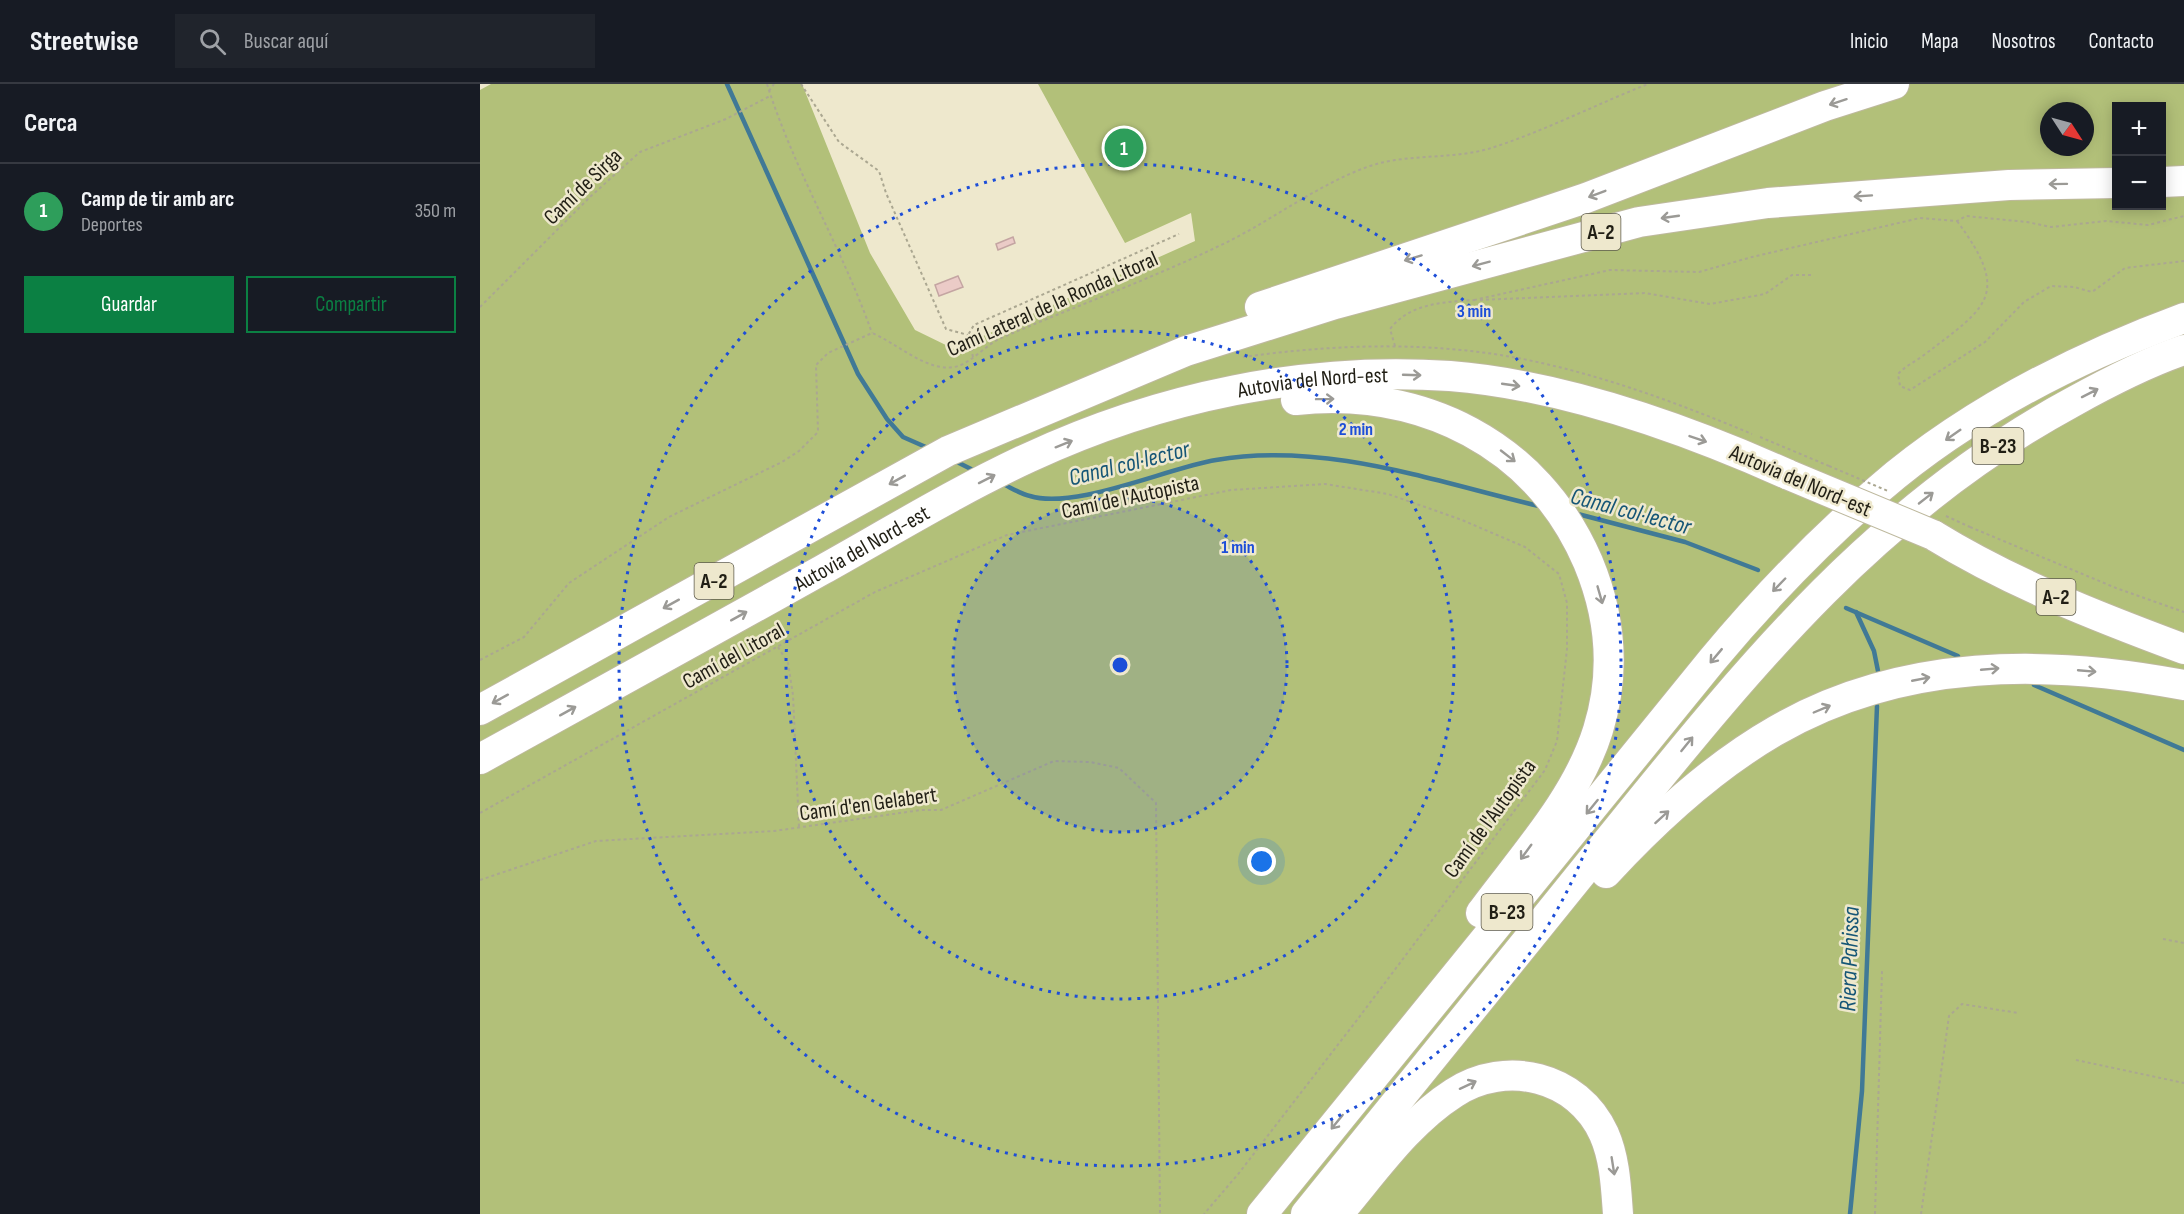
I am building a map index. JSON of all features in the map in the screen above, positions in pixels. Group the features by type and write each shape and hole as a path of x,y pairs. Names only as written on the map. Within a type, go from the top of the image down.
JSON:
{"highway":[{"path":"1026,411 1176,339 1293,295 1423,255 1586,198 1825,106 1894,84"},
{"path":"2166,182 2184,181"},
{"name":"Autovia del Nord-est","path":"480,710 1026,411 1055,404 1186,351 1335,304 1639,222 1768,203 2009,185 2112,183"},
{"path":"2020,392 2055,364 2098,338 2184,303"},
{"name":"B-23","path":"1262,1214 1754,611 1804,559 1889,481 1964,427 2020,392 2140,334 2184,318"},
{"name":"B-23","path":"1306,1214 1700,728 1785,630 1834,578 1903,515 1998,446 2093,391 2184,350"},
{"name":"Autovia del Nord-est","path":"480,759 946,501 1029,458 1121,421 1196,399 1278,382 1396,375 1453,377 1527,387 1598,405 1736,451 1790,476 1933,535 1978,563 2109,621 2184,649"},
{"path":"1121,421 1304,399 1354,398 1380,401 1429,414 1475,434 1507,455 1533,477 1554,501 1579,541 1598,587 1610,647 1604,707 1592,748 1567,795 1428,986 1363,1090"},
{"name":"A-2","path":"1933,535 1988,551 2184,635"},
{"path":"1325,1214 1601,878 1631,845 1695,788 1778,729 1877,689 1951,673 2028,667 2087,670 2184,685"},
{"path":"1338,1214 1402,1138 1433,1108 1468,1085 1484,1078 1511,1075 1547,1080 1565,1089 1592,1114 1605,1135 1612,1158 1617,1214"}],"path":[{"path":"480,660 524,637 569,583 669,517 799,451 818,432 816,365 828,353 872,333 858,292 766,84"},
{"path":"769,91 774,84"},
{"path":"801,84 839,142 879,171 886,193 946,329 968,335"},
{"name":"Camí Lateral de la Ronda Litoral","path":"872,333 939,367 957,366 973,357 985,345 1220,246 1276,217 1335,180 1352,173 1408,157 1448,155 1486,149 1648,84"},
{"name":"Camí de Sirga","path":"480,307 591,195 640,152 726,119 770,96"},
{"path":"1474,300 1610,270 1699,272 1752,257 1920,218 1957,221 1966,216 2027,222 2051,227 2106,220 2148,225 2184,216"},
{"path":"1957,221 1979,250 1988,282 1986,300 1971,319 1898,374 1900,386 1910,390 1985,342 2024,302 2051,286 2074,287 2092,292 2125,268 2184,261"},
{"path":"973,357 968,335 974,325 1179,234"},
{"path":"1395,346 1390,328 1399,317 1435,303 1645,293 1710,304 1765,294 1792,275 1814,275"},
{"name":"Camí de l'Autopista","path":"1006,535 1231,490 1325,484 1389,494 1462,520 1525,547 1559,574 1567,603 1568,649 1557,741 1545,770 1357,1020 1239,1173 1204,1214"},
{"path":"1970,527 2072,571 2184,612"},
{"name":"Camí del Litoral","path":"480,813 875,592 1006,535"},
{"path":"778,647 788,663 793,694 799,828"},
{"name":"Camí d'en Gelabert","path":"480,880 596,842 799,828 921,810 941,810 1054,761 1090,762 1119,768 1144,789 1156,803 1160,1214"},
{"path":"2163,939 2184,943"},
{"path":"1875,1214 1882,971"},
{"path":"1921,1214 1949,1016 1962,1004 2018,1013"},
{"path":"2076,1060 2184,1083"}],"green space":[{"path":"491,84 802,84 870,253 915,330 954,349 1195,241 1191,213 1125,243 1038,84 2184,84 2184,1214 480,1214 480,90"}],"building":[{"path":"1013,237 1015,243 998,250 996,244"},
{"path":"958,276 963,287 939,296 935,285"}],"waterway":[{"name":"Canal col·lector","path":"727,84 858,374 887,419 903,437 928,448"},
{"name":"Canal col·lector","path":"1001,483 1030,496 1049,499 1096,493 1216,460 1257,456 1298,456 1379,467 1539,506"},
{"name":"Canal col·lector","path":"955,461 977,472"},
{"name":"Canal col·lector","path":"1574,513 1685,542 1758,570"},
{"name":"Canal col·lector","path":"1846,608 1958,656"},
{"name":"Riera Pahissa","path":"1856,612 1874,651 1878,671"},
{"name":"Canal col·lector","path":"2034,685 2184,750"},
{"name":"Riera Pahissa","path":"1850,1214 1862,1091 1877,706"}],"place":[{"name":"Camp de tir amb arc","path":"1124,148"}]}
